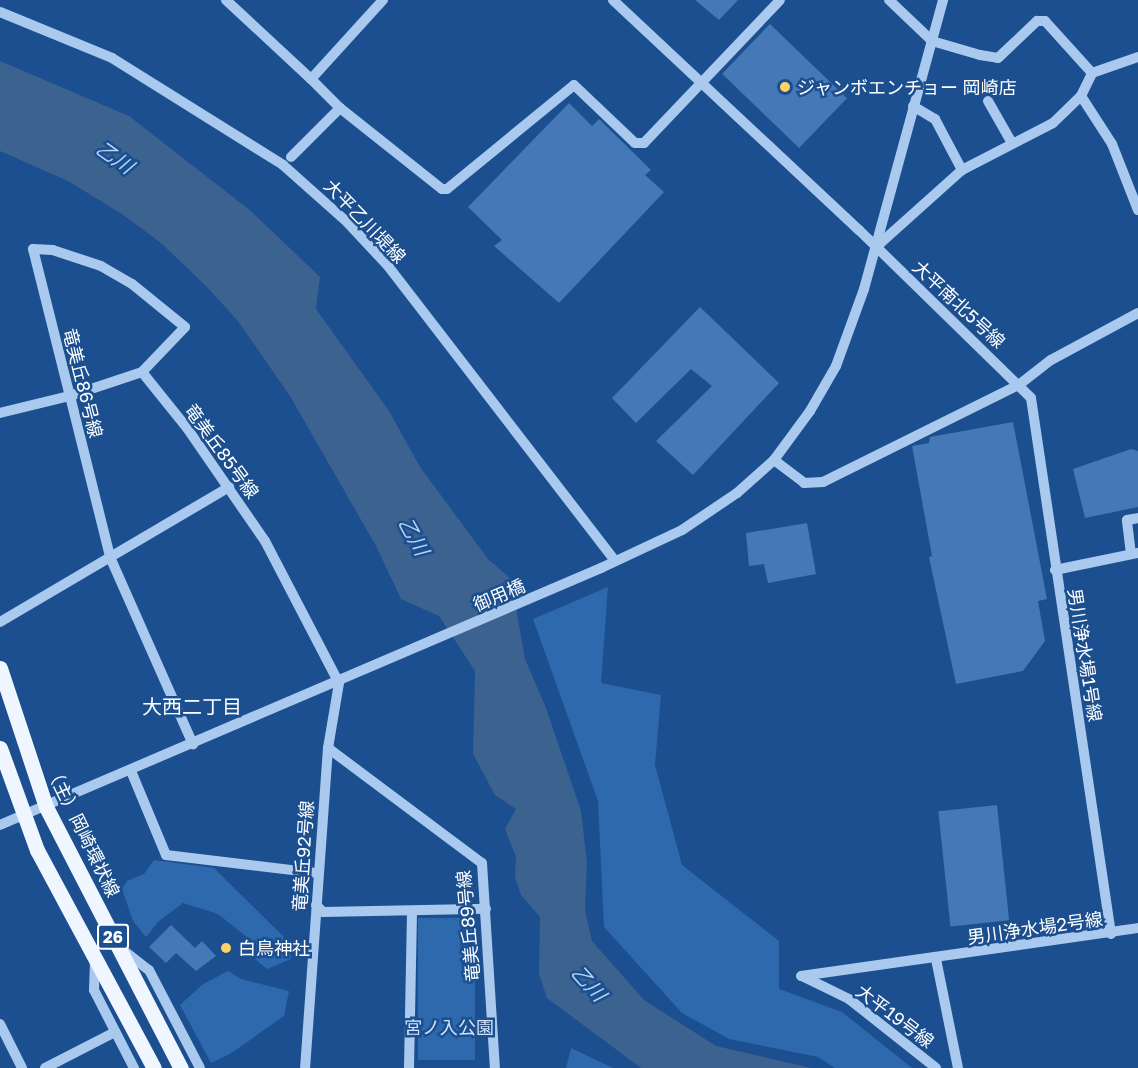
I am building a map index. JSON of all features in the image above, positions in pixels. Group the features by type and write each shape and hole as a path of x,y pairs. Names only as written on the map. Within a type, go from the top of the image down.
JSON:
{"main road":[{"name":"（主）岡崎環状線","path":"0,668 46,807 181,1068"},
{"name":"26","path":"0,748 22,816 154,1068"}],"street":[{"path":"226,0 340,108 442,189 447,189 568,87 574,85 639,145 701,84 780,0"},
{"path":"311,79 382,0"},
{"path":"613,0 701,84"},
{"path":"889,0 932,41 998,58 1037,21 1045,21 1092,73"},
{"name":"御用橋","path":"0,825 339,683 615,561 682,530 737,493 774,460 810,411 836,366 875,248 943,0"},
{"name":"大平乙川堤線","path":"0,12 112,58 283,165 348,223 388,266 615,561"},
{"path":"875,248 962,170 1053,123 1081,96 1092,73 1138,57"},
{"name":"大平南北5号線","path":"701,84 1020,384"},
{"path":"1081,96 1112,144 1138,210"},
{"path":"988,101 1012,143"},
{"path":"913,106 935,119 962,170"},
{"path":"291,157 340,108"},
{"name":"竜美丘86号線","path":"142,372 185,327 132,284 100,266 52,250 33,249 110,557 193,744"},
{"path":"774,460 804,483 823,482 1020,384 1051,360 1138,313"},
{"path":"0,413 70,396 142,372"},
{"name":"竜美丘85号線","path":"142,372 229,487 293,590 339,683"},
{"name":"男川浄水場1号線","path":"1020,384 1033,406 1055,570 1110,934"},
{"path":"0,622 229,487"},
{"path":"1055,570 1135,553 1127,520 1138,518"},
{"name":"竜美丘92号線","path":"305,1068 328,748 339,683"},
{"name":"竜美丘89号線","path":"328,748 482,863 495,1068"},
{"path":"132,771 166,855 318,873"},
{"path":"316,905 323,912 486,909"},
{"path":"409,1068 412,911"},
{"name":"男川浄水場2号線","path":"801,976 936,959 1138,928"},
{"path":"117,946 149,970 200,1068"},
{"path":"95,958 94,990 134,1068"},
{"path":"936,959 958,1068"},
{"name":"大平19号線","path":"801,976 849,999 936,1068"},
{"path":"0,1024 22,1068"},
{"path":"45,1068 115,1032"}],"green space":[{"path":"608,587 601,683 661,695 655,765 682,865 779,941 779,989 842,1012 912,1068 835,1068 818,1057 729,1039 682,1013 604,927 598,801 533,619"},
{"path":"154,860 214,868 292,945 291,959 267,969 255,959 257,945 218,914 183,903 159,921 146,937 133,921 122,889 127,881 144,874"},
{"name":"宮ノ入公園","path":"418,918 475,918 475,1060 418,1060"},
{"path":"228,971 241,979 289,991 284,1016 230,1054 211,1063 180,1005 203,984"},
{"path":"571,1048 613,1068 566,1068"}],"water":[{"name":"乙川","path":"0,61 129,116 252,212 320,277 316,309 389,411 420,467 488,559 511,579 525,659 546,708 581,811 587,863 585,910 592,941 644,1000 716,1046 811,1068 641,1068 547,998 539,974 540,917 521,895 515,877 516,857 505,829 516,809 495,795 473,754 475,671 439,616 401,599 376,546 290,396 238,321 205,285 161,243 122,214 68,181 0,151"}],"building":[{"path":"695,0 738,0 719,20"},
{"name":"ジャンボエンチョー 岡崎店","path":"770,24 847,98 799,148 722,74"},
{"path":"569,103 592,126 599,119 651,170 645,175 664,192 559,303 494,246 502,240 468,207"},
{"path":"700,307 779,383 693,475 656,441 712,386 691,369 636,423 612,398"},
{"path":"1013,422 1047,599 1038,601 1045,641 1023,671 956,684 929,557 932,556 912,446 929,443 930,437"},
{"path":"1131,449 1138,451 1138,507 1085,518 1073,469"},
{"path":"807,523 816,574 768,583 764,564 749,566 746,533"},
{"path":"997,805 1009,920 950,927 938,811"},
{"path":"171,925 195,948 202,941 216,956 196,971 176,953 166,963 149,947"}],"place":[{"name":"ジャンボエンチョー 岡崎店","path":"785,87"},
{"name":"白鳥神社","path":"226,948"}],"district":[{"name":"大西二丁目","path":"192,706"}]}
